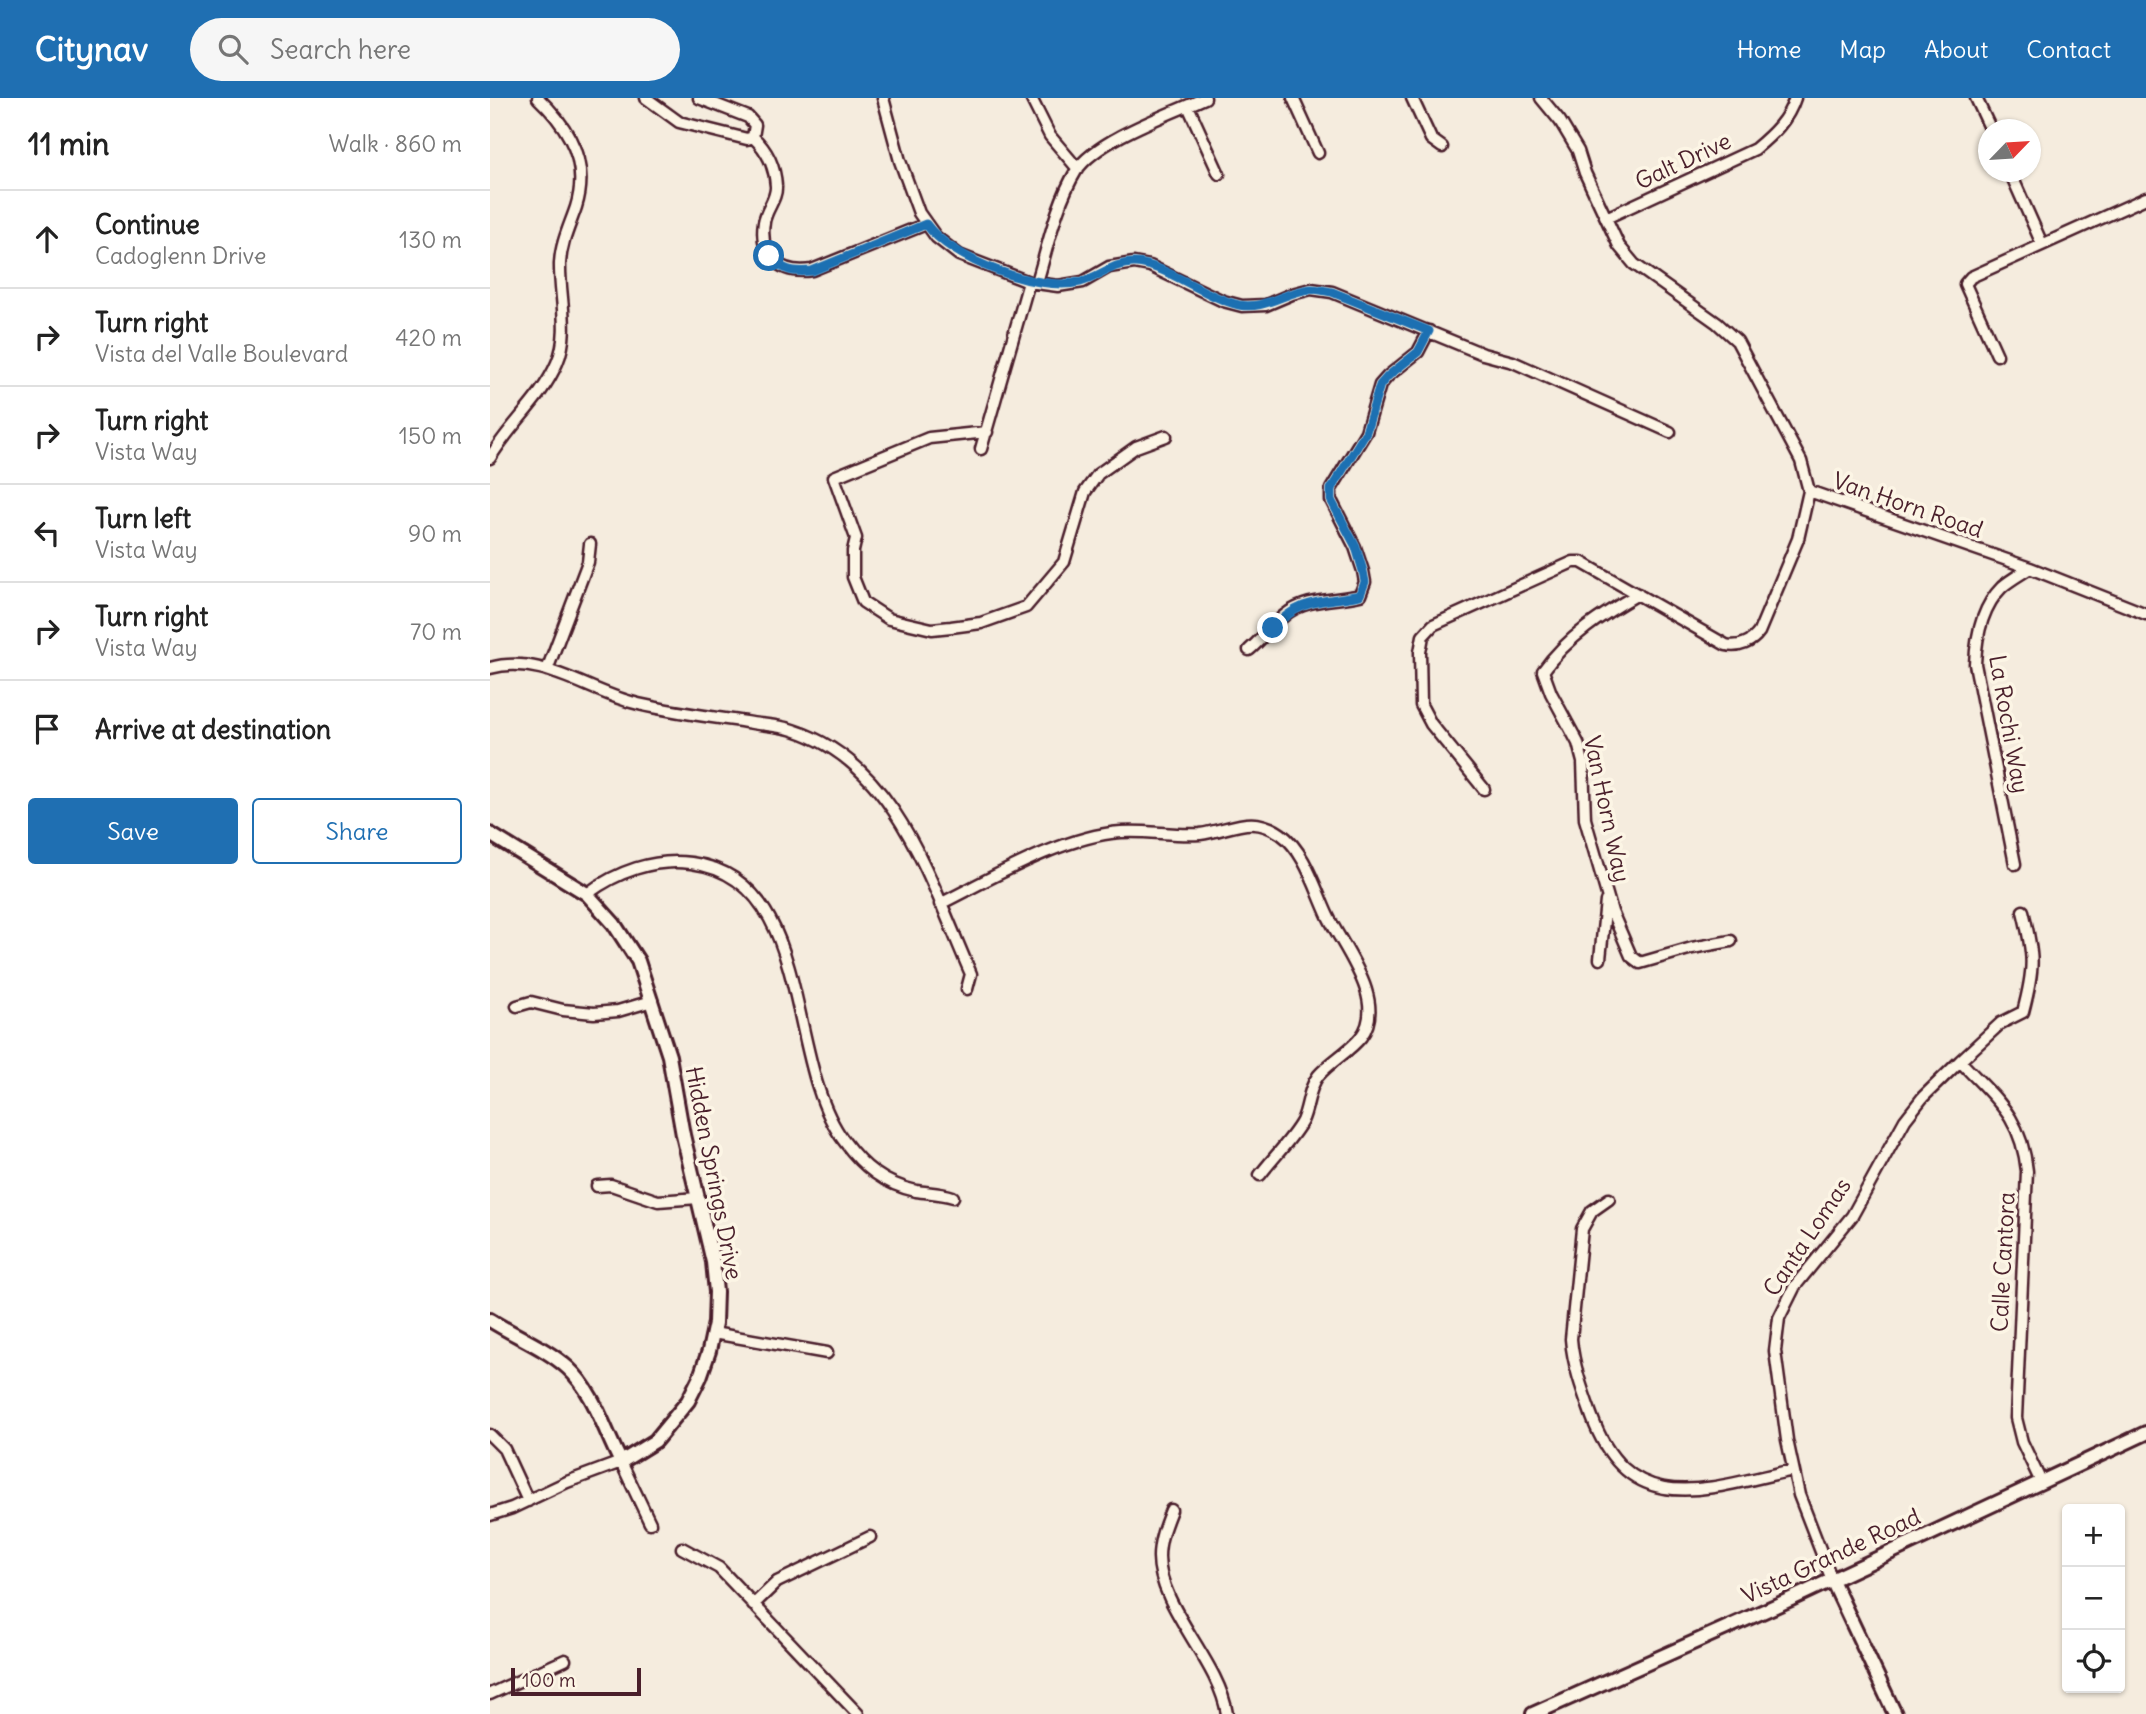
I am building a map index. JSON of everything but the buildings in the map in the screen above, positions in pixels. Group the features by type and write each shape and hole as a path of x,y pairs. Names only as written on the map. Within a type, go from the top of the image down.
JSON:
{"street":[{"path":"490,458 540,394 558,362 562,347 565,323 559,284 560,257 577,204 578,159 571,136 551,109 538,98"},
{"path":"646,98 679,122 747,139 754,137"},
{"path":"699,98 748,117 755,125 754,137 764,147 773,168 776,194 764,219 763,236 769,256 783,269 812,271 926,224"},
{"path":"883,98 900,161 919,213 943,243 959,255 1033,282 1058,286 1083,282 1109,267 1133,262 1150,266 1223,301 1242,306 1266,305 1301,292 1332,292 1483,354 1513,362 1670,432"},
{"path":"1031,98 1049,136 1078,169"},
{"path":"981,449 1033,282 1064,194 1078,169 1113,140 1205,98"},
{"path":"1293,98 1318,153"},
{"path":"1412,98 1431,139 1442,147"},
{"path":"1541,98 1560,121 1578,151 1585,173 1619,246 1634,264 1717,323 1737,341 1801,461 1809,491"},
{"name":"Galt Drive","path":"1606,218 1755,149 1775,133 1791,110 1795,98"},
{"path":"1976,98 1986,119"},
{"path":"1188,106 1219,174"},
{"path":"2014,182 2042,244"},
{"path":"1997,355 1965,284 1971,277 2146,198"},
{"path":"1249,650 1285,615 1298,608 1311,602 1360,595 1365,582 1363,571 1356,547 1331,500 1331,489 1366,432 1380,385 1418,352 1429,331"},
{"path":"987,432 929,438 834,477 856,538 853,551 856,590 863,602 889,619 932,629 981,623 1027,607 1064,562 1085,492 1098,474 1136,447 1166,436"},
{"name":"Van Horn Road","path":"1484,789 1431,724 1421,705 1420,652 1423,635 1433,625 1573,562 1586,564 1726,645 1743,645 1755,638 1798,539 1809,491 2030,568 2146,614"},
{"path":"547,670 588,562 590,544"},
{"name":"La Rochi Way","path":"2015,864 1975,664 1984,613 2002,588 2030,568"},
{"name":"Van Horn Way","path":"1600,959 1606,893 1585,819 1583,762 1578,743 1543,671 1555,653 1601,615 1638,594"},
{"path":"490,668 520,664 547,670 615,698 653,708 791,729 831,749 856,767 890,804 916,850 971,974 967,989"},
{"path":"940,904 1029,861 1095,836 1121,832 1200,834 1245,823 1269,828 1284,836 1303,862 1337,935 1364,982 1370,1005 1362,1035 1317,1077 1311,1088 1302,1121 1260,1175"},
{"name":"Hidden Springs Drive","path":"490,834 587,894 614,924 644,975 669,1056 683,1135 715,1277 716,1308 705,1364 688,1401 654,1441 621,1462 490,1515"},
{"path":"587,894 622,873 656,864 677,862 698,864 720,871 748,889 763,905 779,935 816,1084 829,1118 841,1137 860,1160 883,1180 914,1190 953,1197"},
{"path":"1606,893 1632,956 1640,963 1692,948 1731,941"},
{"name":"Canta Lomas","path":"1895,1714 1832,1580 1800,1495 1793,1471 1774,1351 1776,1329 1795,1286 1852,1216 1905,1120 1923,1097 2001,1023 2023,1012 2032,980 2033,962 2023,911"},
{"path":"517,1006 531,1002 563,1010 594,1013 618,1011 652,1001"},
{"name":"Calle Cantora","path":"1960,1061 2012,1117 2024,1147 2027,1171 2016,1418 2022,1442 2040,1482"},
{"path":"597,1186 611,1185 657,1200 698,1198"},
{"path":"1609,1199 1592,1211 1582,1229 1571,1339 1572,1353 1588,1405 1606,1449 1628,1472 1646,1483 1667,1490 1713,1488 1793,1471"},
{"path":"490,1320 555,1358 580,1382 596,1407 650,1523"},
{"path":"713,1333 827,1353"},
{"name":"Vista Grande Road","path":"1533,1714 1832,1580 2146,1433"},
{"path":"490,1435 504,1449 528,1501"},
{"path":"1171,1510 1159,1548 1162,1580 1219,1686 1227,1714"},
{"path":"753,1605 777,1582 870,1536"},
{"path":"682,1548 719,1568 858,1714"},
{"path":"490,1695 565,1660"}],"route":[{"path":"769,256 783,269 812,271 926,224 932,233 959,255 1029,282 1058,286 1083,282 1109,267 1133,262 1150,266 1223,301 1242,306 1266,305 1292,294 1311,289 1321,290 1429,331 1418,352 1380,385 1366,432 1331,489 1331,500 1356,547 1363,571 1365,582 1360,595 1311,602 1285,615 1273,628"}]}
